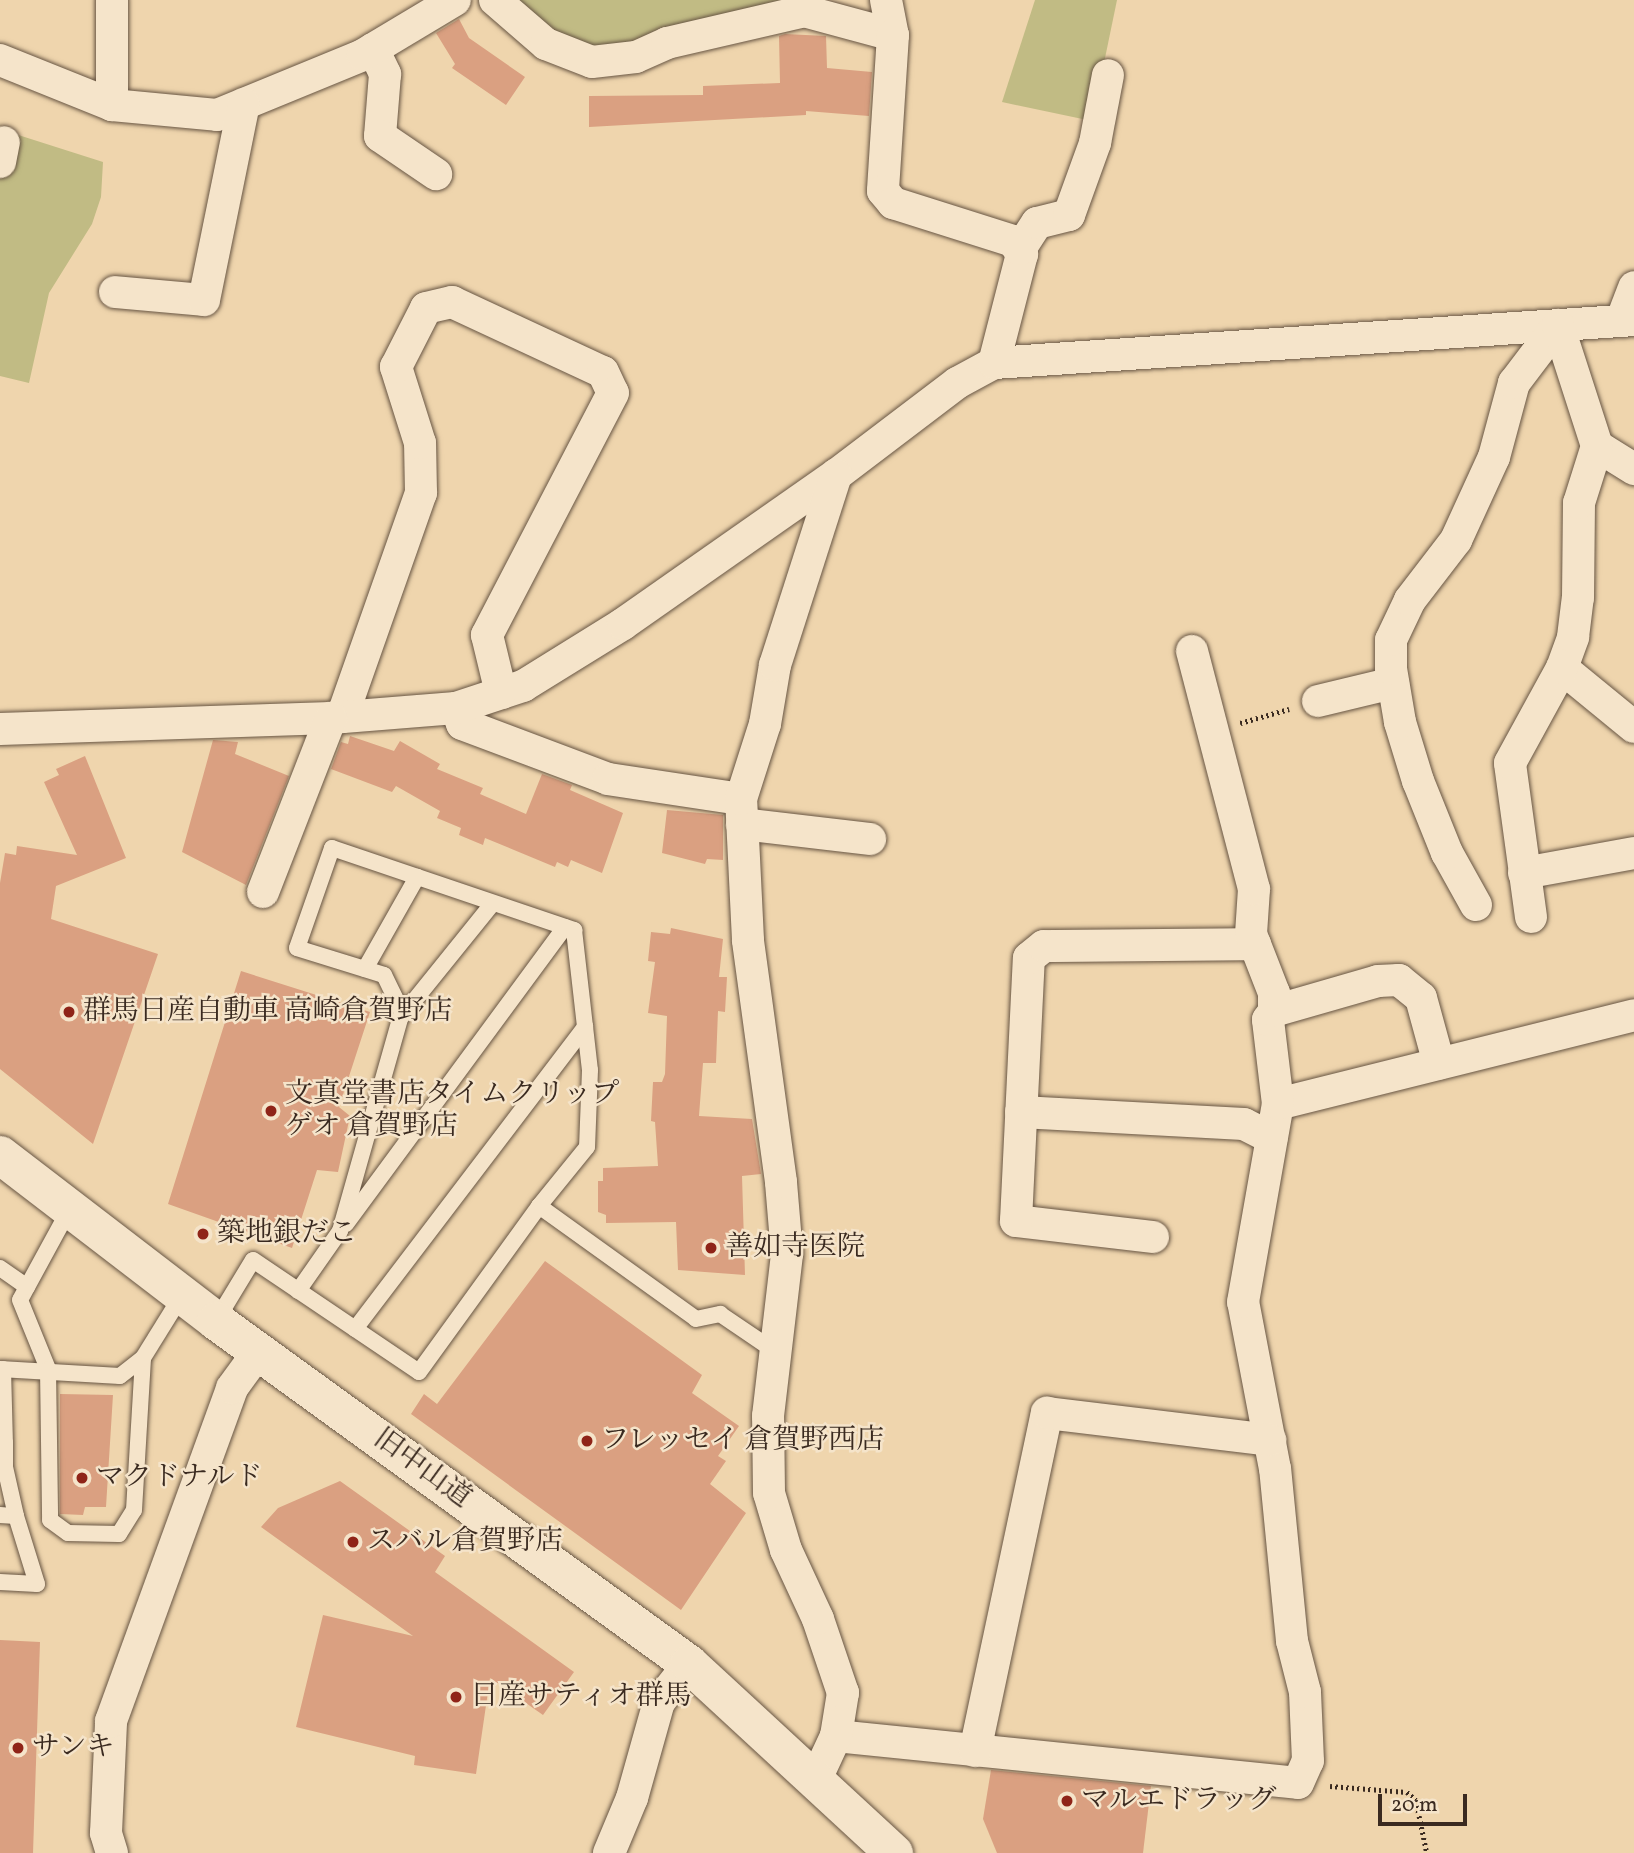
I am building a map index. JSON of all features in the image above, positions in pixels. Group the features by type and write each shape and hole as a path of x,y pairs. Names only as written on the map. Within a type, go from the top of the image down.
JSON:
{"main road":[{"name":"旧中山道","path":"0,1155 216,1321 689,1664 894,1853"}],"street":[{"path":"112,0 112,105"},
{"path":"0,60 112,105 216,115 373,49 455,0"},
{"path":"495,0 546,44 592,62 636,57 667,43 804,10 893,36"},
{"path":"886,0 893,36 883,191 893,203 1013,241 1022,254 994,363"},
{"path":"373,49 385,74 380,136 436,174"},
{"path":"1020,249 1037,223 1069,215 1095,143 1108,75"},
{"path":"115,292 204,300 244,104"},
{"path":"0,729 336,718 456,708 523,686 623,624 836,475 957,383 994,363 1628,319 1634,287"},
{"path":"263,892 336,718 421,493 419,443 396,367 426,309 452,302 603,372 613,393 487,635 500,693"},
{"path":"1531,917 1510,763 1562,668 1573,636 1578,598 1578,503 1597,446 1558,325"},
{"path":"1476,905 1447,853 1418,781 1393,683 1391,640 1399,616 1456,540 1494,457 1514,383 1558,325"},
{"path":"1597,446 1634,469"},
{"path":"816,1779 836,1736 843,1693 818,1619 786,1550 769,1493 768,1416 773,1350 787,1254 777,1144 748,940 742,811 765,724 775,665 836,475"},
{"path":"836,1736 1298,1783 1308,1761 1305,1692 1292,1641 1270,1440 1243,1302 1278,1104 1268,1020 1274,1011 1274,993 1251,934 1254,889 1192,651"},
{"path":"1562,668 1634,727"},
{"path":"1318,701 1393,683"},
{"path":"456,708 462,723 608,779 870,838"},
{"path":"1524,873 1634,853"},
{"path":"1153,1237 1016,1221 1029,958 1044,946 1255,944"},
{"path":"1274,1011 1377,981 1399,980 1421,998 1439,1064"},
{"path":"1278,1104 1634,1015"},
{"path":"1021,1112 1244,1124 1272,1138"},
{"path":"112,1853 106,1833 111,1721 232,1388 260,1351"},
{"path":"975,1751 1047,1413 1270,1440"},
{"path":"609,1853 632,1798 659,1702 689,1664"}],"lane":[{"path":"216,1321 253,1260 419,1372 539,1206 587,1147 590,1070 574,930 332,848 298,947 384,975 401,1017"},
{"path":"365,969 417,877"},
{"path":"340,1231 401,1017 493,903"},
{"path":"298,1290 565,928"},
{"path":"355,1329 585,1027"},
{"path":"539,1206 696,1319 720,1314 773,1350"},
{"path":"69,1210 20,1300 48,1368 50,1520 68,1533 119,1534 134,1510 143,1358"},
{"path":"0,1268 27,1287"},
{"path":"0,1582 37,1584 8,1515 2,1369 48,1368 120,1376 143,1358 182,1295"}],"path":[{"path":"1213,732 1318,701"},
{"path":"1298,1783 1407,1792 1416,1800 1427,1853"}],"shaded area":[{"path":"509,0 791,0 661,28 631,44 596,50 560,42"},
{"path":"1035,0 1117,0 1092,121 1002,102"},
{"path":"12,133 103,162 101,197 92,224 49,293 29,383 0,376 0,162"}],"building":[{"path":"459,19 469,38 525,77 506,105 452,68 455,64 436,33"},
{"path":"779,36 826,36 827,68 872,72 869,116 806,111 806,115 589,127 589,96 703,95 703,86 780,83"},
{"path":"350,736 394,751 400,741 440,764 437,769 483,788 480,794 526,814 542,774 572,785 570,790 623,813 602,873 571,860 568,867 557,862 555,867 485,838 483,845 459,835 461,828 437,818 440,811 396,786 392,792 331,769 341,742 348,744"},
{"path":"213,740 238,742 235,754 289,776 246,885 182,852"},
{"name":"群馬日産自動車 高崎倉賀野店","path":"85,756 126,858 56,886 51,919 158,954 93,1144 0,1069 0,883 5,853 16,855 17,846 77,855 44,782 59,775 56,769"},
{"path":"667,810 723,815 723,860 707,859 705,864 662,853"},
{"path":"671,928 723,939 719,977 727,977 725,1012 718,1011 716,1063 703,1063 699,1116 752,1119 761,1174 742,1176 745,1275 678,1270 676,1222 606,1223 606,1215 598,1212 598,1181 603,1181 603,1168 658,1166 655,1122 651,1121 653,1082 662,1082 665,1074 667,1016 648,1013 655,962 648,961 651,932 670,934"},
{"name":"文真堂書店タイムクリップ ゲオ 倉賀野店","path":"241,971 370,1012 339,1107 350,1116 338,1172 317,1170 292,1248 168,1204"},
{"name":"フレッセイ 倉賀野西店","path":"545,1261 702,1375 692,1393 739,1426 718,1456 726,1461 710,1484 746,1513 681,1610 411,1414 424,1394 437,1404"},
{"name":"マクドナルド","path":"60,1394 113,1395 106,1507 85,1507 83,1515 60,1514"},
{"path":"340,1481 445,1556 435,1572 574,1672 543,1715 490,1678 476,1774 414,1765 415,1756 296,1727 323,1615 413,1636 261,1527 278,1508"},
{"name":"サンキ","path":"0,1640 40,1642 33,1853 0,1853"},
{"name":"マルエドラッグ","path":"991,1770 1151,1786 1143,1853 997,1853 983,1819"}],"place":[{"name":"群馬日産自動車 高崎倉賀野店","path":"69,1012"},
{"name":"文真堂書店タイムクリップ ゲオ 倉賀野店","path":"271,1111"},
{"name":"築地銀だこ","path":"203,1234"},
{"name":"善如寺医院","path":"711,1248"},
{"name":"フレッセイ 倉賀野西店","path":"587,1441"},
{"name":"マクドナルド","path":"82,1478"},
{"name":"スバル倉賀野店","path":"353,1542"},
{"name":"日産サティオ群馬","path":"456,1697"},
{"name":"サンキ","path":"18,1748"},
{"name":"マルエドラッグ","path":"1067,1801"}]}
